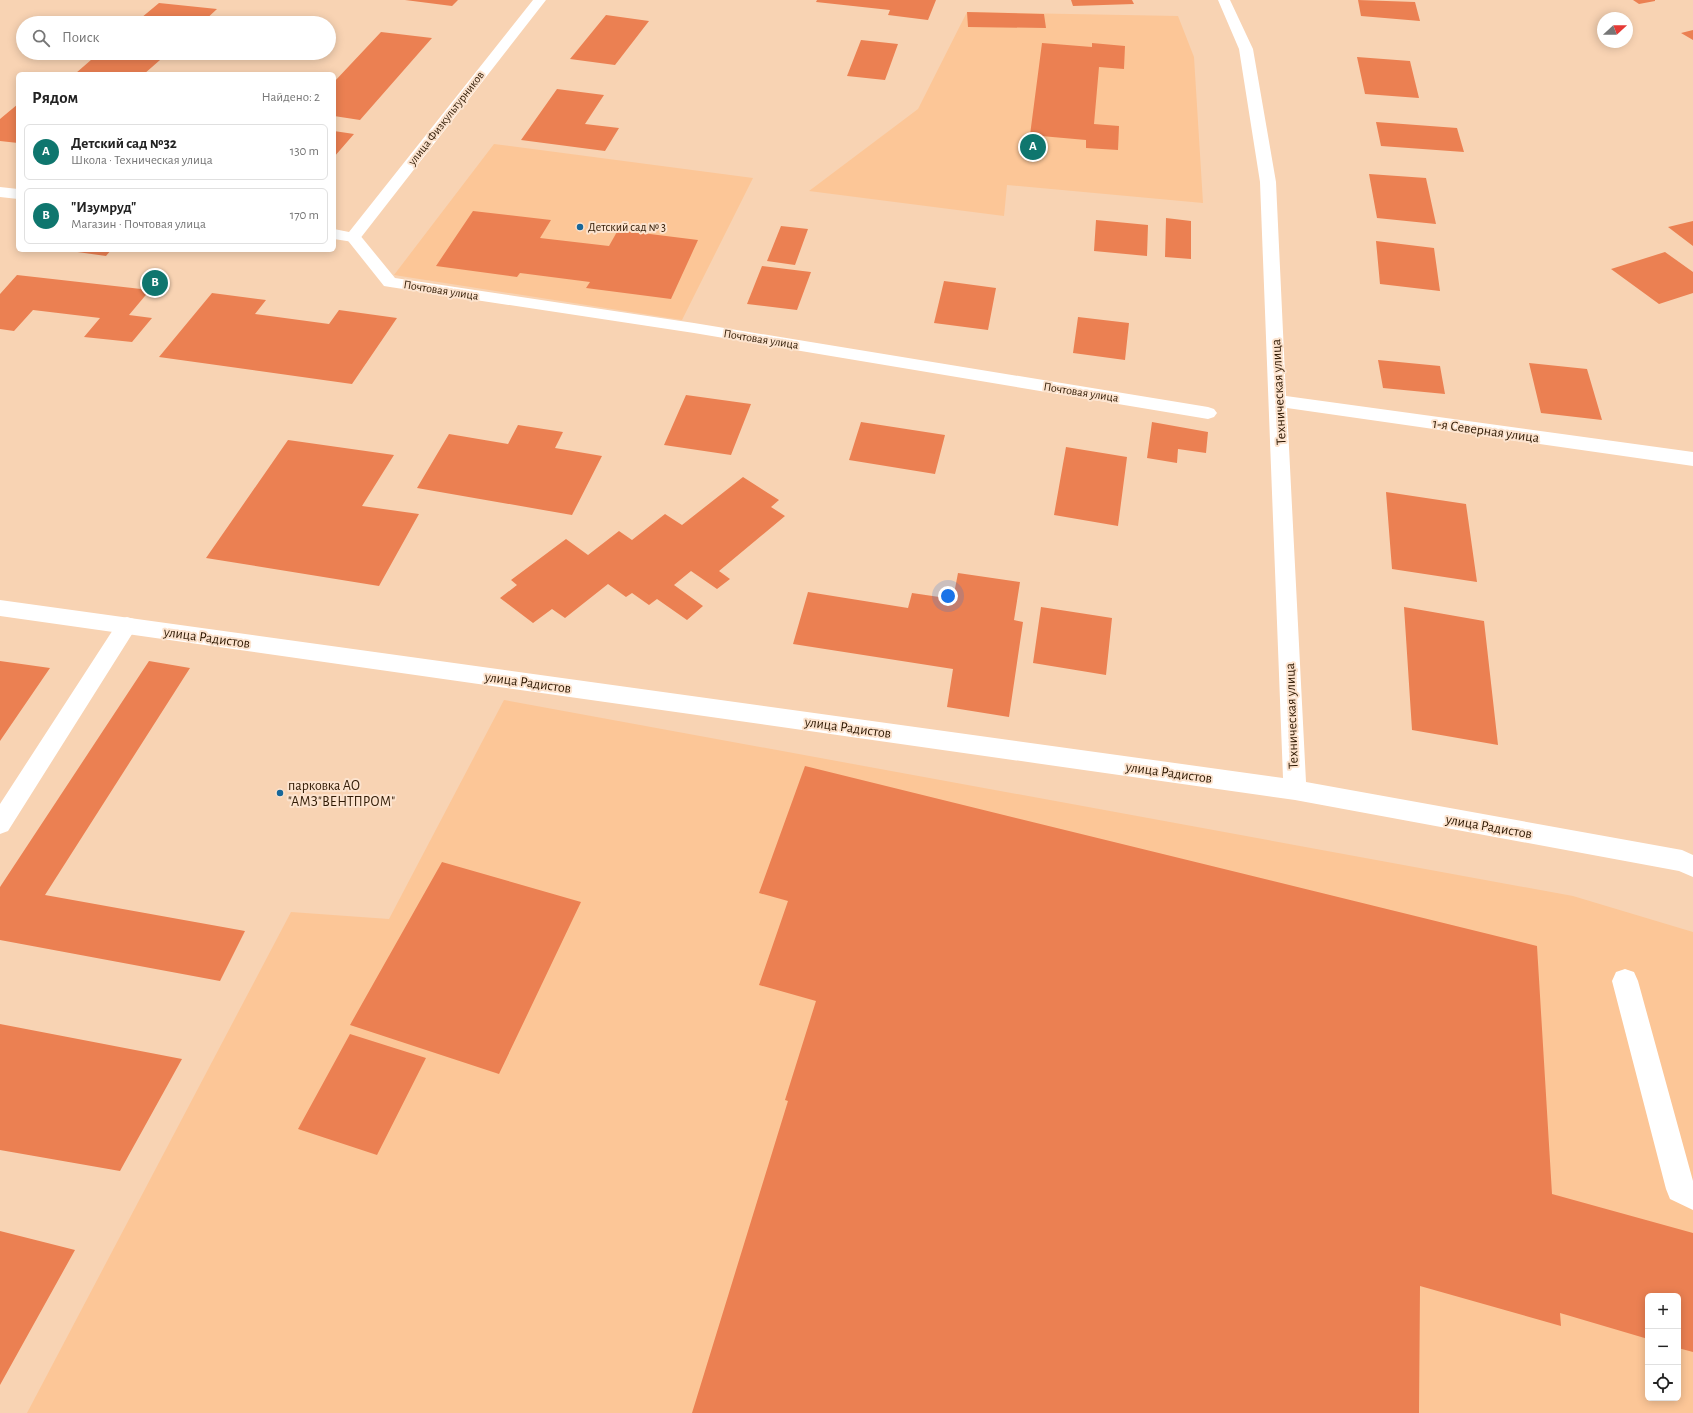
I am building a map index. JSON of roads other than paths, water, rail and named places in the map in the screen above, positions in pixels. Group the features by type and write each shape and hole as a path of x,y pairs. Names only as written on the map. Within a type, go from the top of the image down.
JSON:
{"street":[{"name":"улица Физкультурников","path":"353,237 540,0"},
{"name":"Техническая улица","path":"1224,0 1246,49 1268,182 1294,790"},
{"path":"0,192 16,194"},
{"path":"336,234 353,237"},
{"name":"Почтовая улица","path":"353,237 390,282 694,328 1208,413"},
{"name":"1-я Северная улица","path":"1278,401 1693,460"},
{"name":"улица Радистов","path":"0,608 1294,790 1674,860 1693,866"},
{"path":"0,824 127,625"},
{"path":"1625,981 1680,1189 1693,1196"}],"place":[{"name":"Детский сад №32","path":"1033,147"},
{"name":"Детский сад № 3","path":"580,227"},
{"name":"\"Изумруд\"","path":"155,283"},
{"name":"парковка АО \"АМЗ\"ВЕНТПРОМ\"","path":"280,793"}]}
